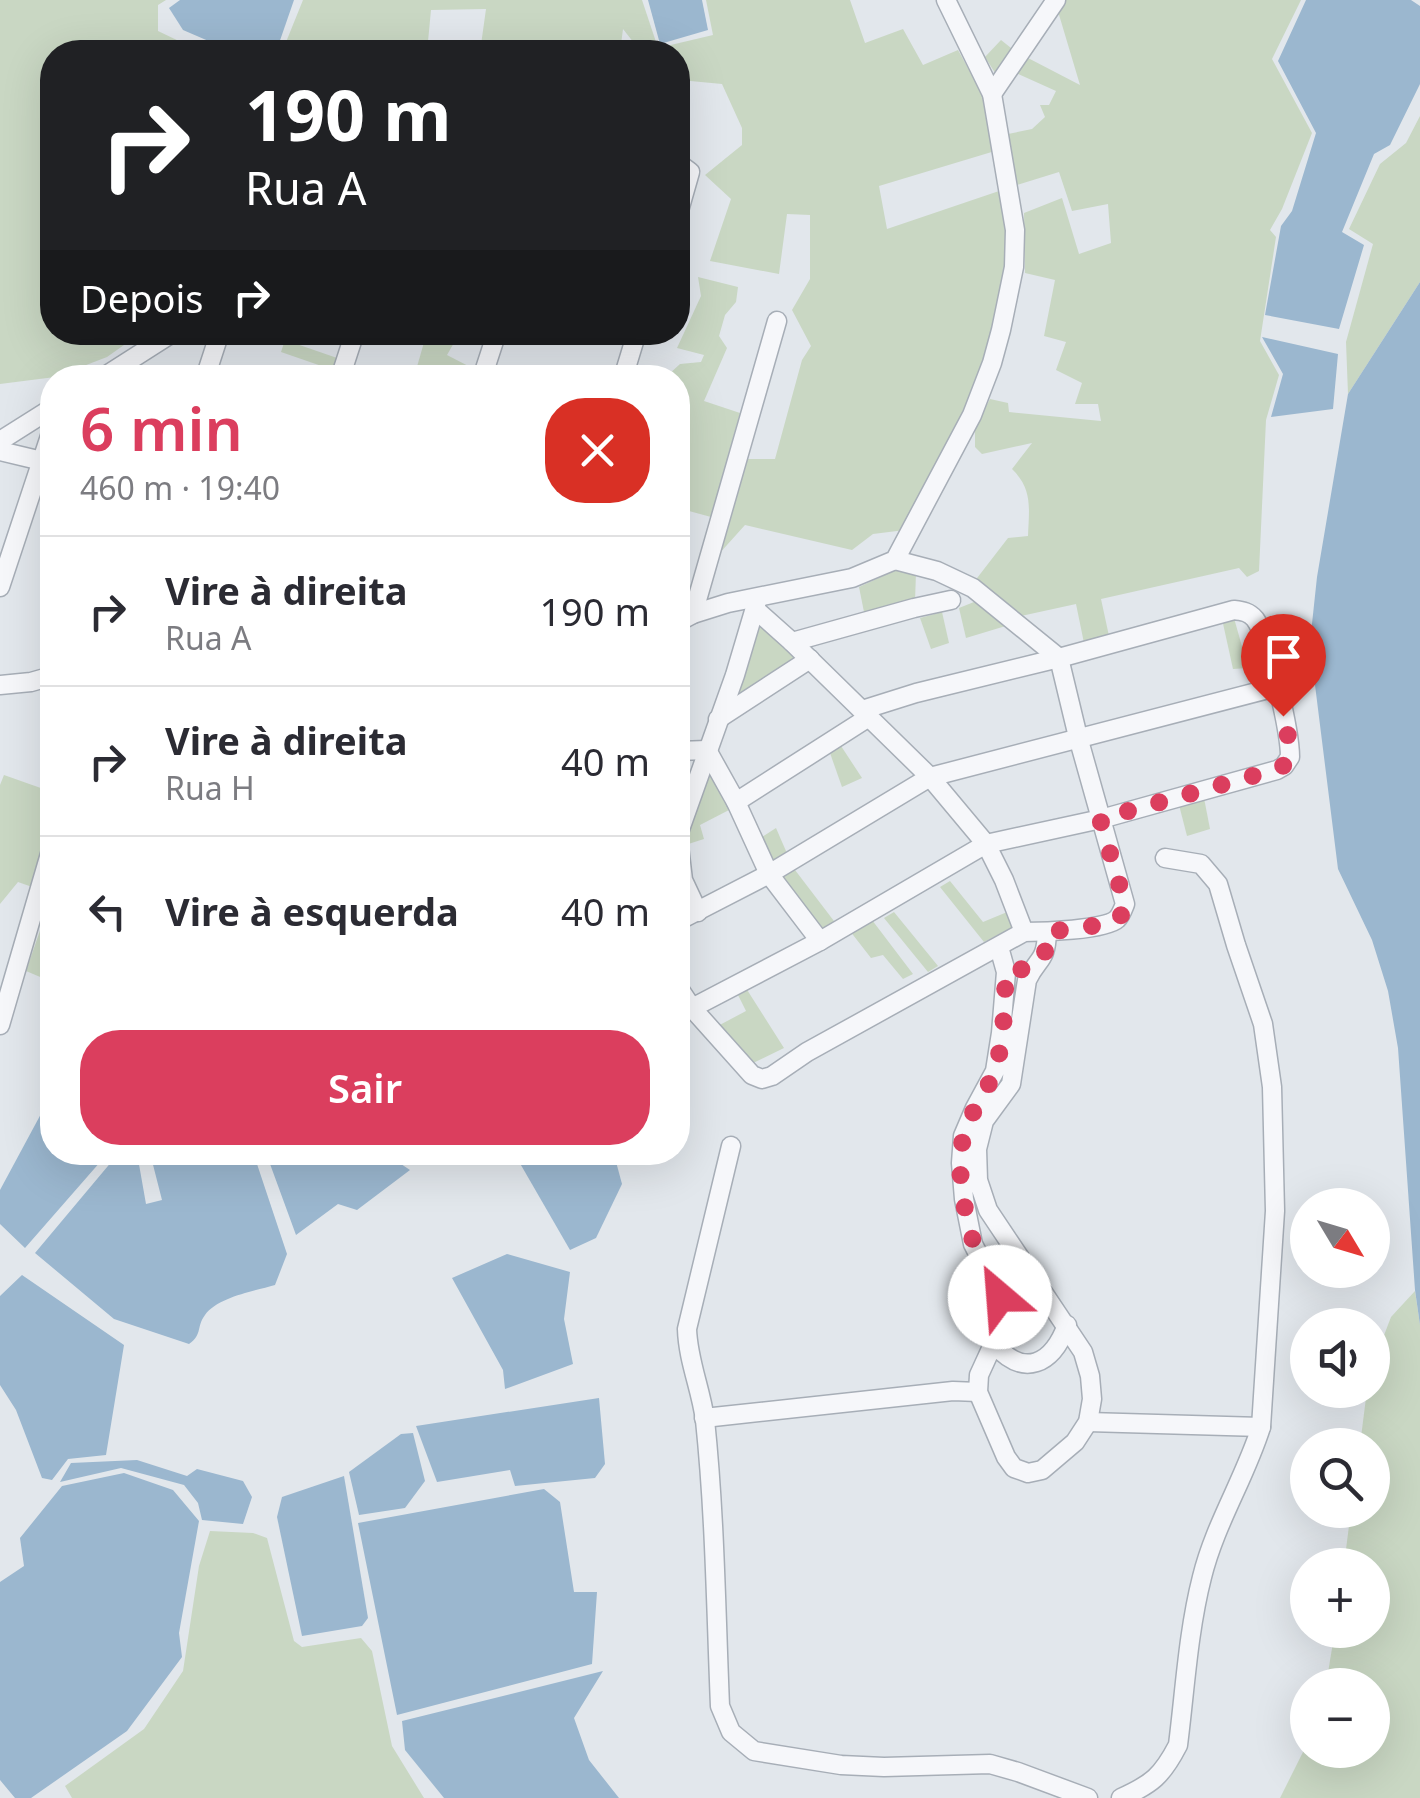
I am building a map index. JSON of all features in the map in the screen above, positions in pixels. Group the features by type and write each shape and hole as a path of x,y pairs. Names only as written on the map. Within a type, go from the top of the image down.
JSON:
{"street":[{"path":"690,617 852,578 895,560 972,415 992,362 1009,293 1015,230 992,94 946,0"},
{"path":"992,94 1056,0"},
{"path":"690,602 777,321"},
{"path":"122,365 154,345"},
{"path":"0,441 40,416"},
{"path":"0,450 40,460"},
{"path":"0,587 8,534 40,465"},
{"path":"690,1005 752,1075 762,1079 1024,932 1107,924 1120,918 1125,904 1059,658 974,588 937,571 895,560"},
{"path":"792,642 951,600"},
{"path":"757,602 792,642 930,777 986,844 1024,932"},
{"path":"690,800 757,602"},
{"path":"692,1008 820,942 986,844 1100,819 1276,770 1289,758 1289,745 1260,628 1248,613 1234,610 916,693 866,714 736,802"},
{"path":"718,720 810,659"},
{"path":"0,685 40,679"},
{"path":"690,916 769,874 930,777 1276,686"},
{"path":"707,750 769,874 820,942"},
{"path":"690,751 707,750"},
{"path":"1121,1798 1147,1786 1167,1767 1178,1746 1202,1576 1262,1427 1274,1211 1272,1087 1263,1024 1218,884 1201,864 1165,858"},
{"path":"0,1025 40,888"},
{"path":"690,894 698,912"},
{"path":"1031,1274 1000,1316 1001,1328 979,1375 978,1392 1006,1457 1014,1468 1028,1473 1042,1470 1055,1460 1075,1442 1088,1422 1090,1376 1083,1352 1067,1326 988,1210 978,1180 977,1149 984,1122 1011,1084 1027,980 1046,952 1047,932"},
{"path":"999,947 1006,972 1001,1032 994,1071 964,1136 964,1200 973,1244 1015,1299 1050,1304"},
{"path":"1006,972 1032,969"},
{"path":"731,1146 686,1329 704,1418 712,1504 720,1706 731,1732 754,1751 841,1765 990,1764 1088,1798"},
{"path":"994,1344 1007,1358 1026,1365 1043,1360 1060,1346 1067,1326"},
{"path":"704,1418 953,1391 978,1392"},
{"path":"1088,1422 1262,1427"}],"green space":[{"path":"0,0 166,0 158,5 158,31 177,40 40,40 40,345 124,345 86,365 40,365 40,379 0,384"},
{"path":"303,0 642,0 655,40 632,40 623,29 622,40 482,40 486,9 431,10 428,40 287,40"},
{"path":"706,0 850,0 865,43 903,29 923,65 958,50 983,95 995,151 879,186 887,229 1002,190 1010,249 988,353 956,432 905,530 873,534 852,550 745,525 718,555 745,459 775,459 802,360 811,346 792,310 810,279 810,215 787,214 779,274 710,261 731,199 705,175 742,145 742,128 722,84 690,81 690,40 713,35"},
{"path":"1062,0 1301,0 1272,59 1312,133 1270,230 1276,237 1260,341 1279,375 1266,420 1259,571 1247,577 1239,568 1101,599 1109,636 1084,643 1076,604 1021,616 974,582 1008,538 1028,536 1027,492 1012,469 1032,443 982,454 975,447 975,427 990,399 1008,403 1009,412 1101,421 1098,404 1075,404 1082,383 1056,370 1066,342 1044,336 1055,280 1025,273 1024,213 1062,198 1079,254 1111,243 1108,204 1072,211 1059,172 1017,185 1008,134 1032,129 1045,117 1040,105 1049,105 1056,91 1016,73 1028,58 1080,85 1057,8"},
{"path":"1001,40 1016,52 997,76 985,57"},
{"path":"1420,116 1420,282 1348,394 1346,342 1373,244 1349,229 1380,164 1406,143"},
{"path":"698,277 738,287 736,302 725,315 719,336 727,348 704,401 740,413 711,517 690,511 690,365 679,365 701,362 704,355 677,348 690,345 690,320 701,296"},
{"path":"283,345 299,345 340,359 338,365 319,365 281,352"},
{"path":"423,345 453,345 447,355 466,365 417,365"},
{"path":"898,569 916,572 915,602 865,617 859,587"},
{"path":"979,600 1009,625 966,638 959,608"},
{"path":"942,612 949,643 931,649 920,618"},
{"path":"1234,618 1248,668 1233,669 1222,619"},
{"path":"765,624 800,661 730,706 754,631"},
{"path":"841,746 862,778 842,787 830,753"},
{"path":"707,762 729,810 700,825 704,839 690,843 690,819"},
{"path":"4,775 40,788 40,868 35,888 18,882 0,904 0,785"},
{"path":"1204,798 1210,829 1187,836 1179,805"},
{"path":"776,828 789,858 771,868 759,839"},
{"path":"795,870 837,925 822,933 780,878"},
{"path":"950,881 983,922 1012,910 1017,925 984,942 940,887"},
{"path":"894,912 938,966 928,972 884,918"},
{"path":"872,920 913,974 903,979 883,955 871,958 850,931"},
{"path":"40,931 40,977 26,971"},
{"path":"744,985 784,1048 751,1064 714,1028 746,1011 736,991"},
{"path":"1415,1291 1420,1325 1420,1798 1280,1798 1295,1768 1390,1768 1390,1668 1329,1668 1332,1648 1390,1648 1390,1548 1346,1548 1349,1528 1390,1528 1390,1428 1362,1428 1365,1408 1390,1408 1391,1317"},
{"path":"210,1531 253,1533 267,1538 294,1641 302,1647 361,1638 372,1651 392,1746 424,1798 72,1798 65,1786 144,1729 183,1671 199,1566"}],"water":[{"path":"180,0 294,0 280,40 206,40 183,30 169,8"},
{"path":"648,0 702,0 708,30 659,40"},
{"path":"1306,0 1411,0 1420,6 1420,84 1390,145 1374,154 1342,232 1364,245 1339,329 1265,315 1281,226 1292,211 1316,133 1278,61"},
{"path":"1420,282 1420,1325 1398,1048 1388,991 1372,940 1338,869 1311,633 1348,394"},
{"path":"1262,337 1338,354 1333,409 1271,417 1283,374"},
{"path":"40,1116 40,1165 98,1165 25,1248 0,1224 0,1190"},
{"path":"109,1165 139,1165 146,1204 162,1200 153,1165 257,1165 287,1254 275,1285 237,1295 211,1309 189,1344 114,1319 35,1253"},
{"path":"270,1165 402,1165 410,1170 357,1210 338,1204 296,1235"},
{"path":"521,1165 617,1165 622,1184 596,1238 570,1250"},
{"path":"507,1254 570,1272 564,1319 573,1364 505,1389 503,1370 452,1278"},
{"path":"22,1275 124,1345 106,1455 68,1459 52,1480 42,1478 16,1410 0,1385 0,1296"},
{"path":"599,1398 605,1464 595,1478 515,1486 510,1470 437,1482 416,1426"},
{"path":"413,1433 425,1481 405,1508 359,1515 349,1472 401,1434"},
{"path":"137,1460 187,1476 197,1469 243,1481 252,1497 243,1524 202,1520 198,1503 184,1485 121,1468 60,1482 71,1463"},
{"path":"124,1473 173,1490 199,1521 179,1633 182,1657 127,1731 31,1798 15,1798 0,1780 0,1582 24,1566 20,1538 62,1486"},
{"path":"344,1476 368,1618 362,1626 302,1636 277,1517 282,1497"},
{"path":"544,1489 560,1502 574,1592 597,1592 592,1664 397,1715 358,1523"},
{"path":"603,1671 574,1718 589,1760 619,1798 444,1798 405,1750 402,1721"}],"route":[{"path":"1000,1297 973,1244 961,1163 964,1136 994,1071 1006,972 1032,969 1041,962 1047,932 1107,924 1120,918 1125,904 1100,819 1281,768 1290,757 1283,716"}]}
